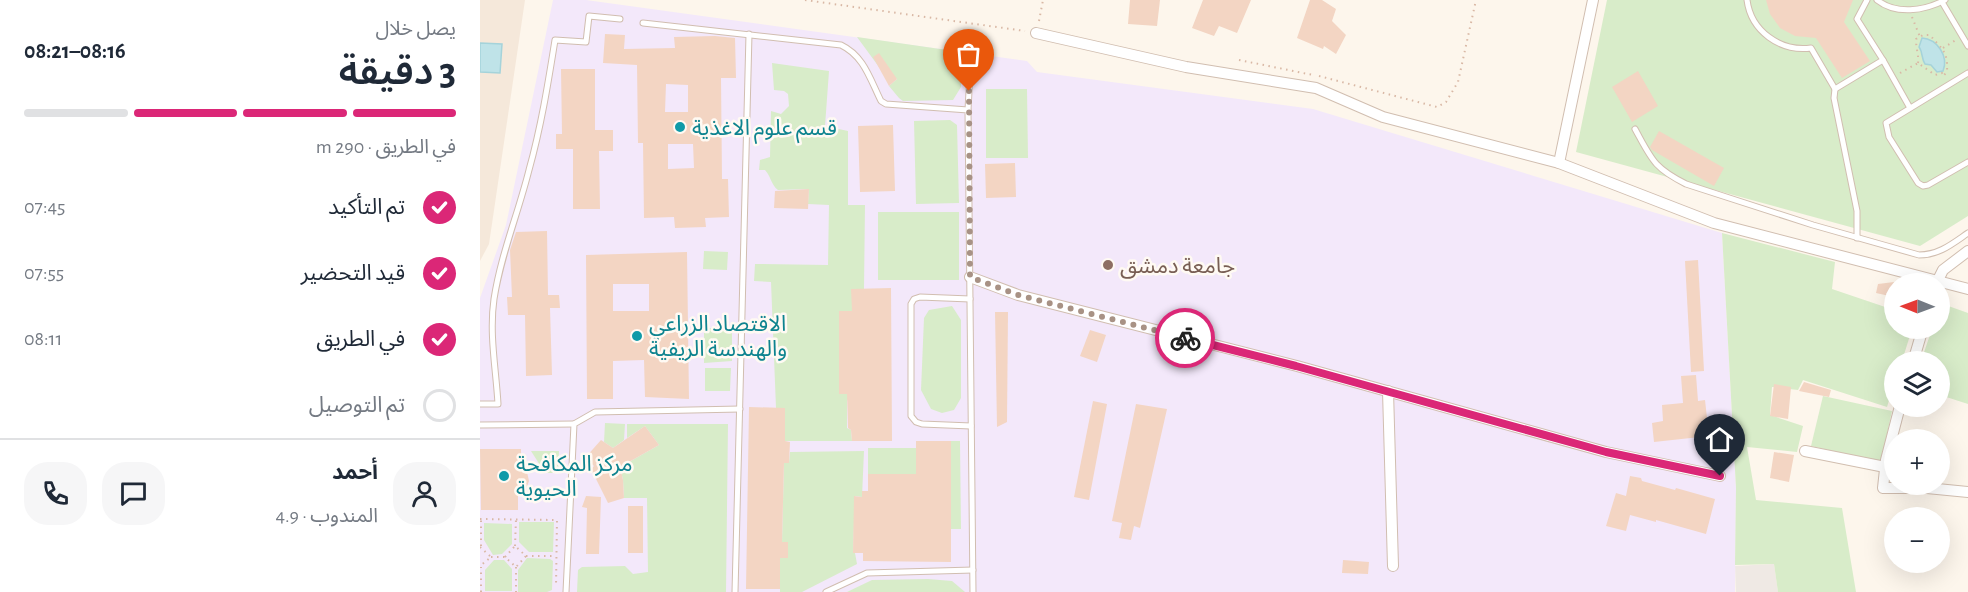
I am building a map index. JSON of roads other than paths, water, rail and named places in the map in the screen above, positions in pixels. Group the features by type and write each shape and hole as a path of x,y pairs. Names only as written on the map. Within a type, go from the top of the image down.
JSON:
{"street":[{"path":"1559,163 1593,0"},
{"path":"1036,33 1186,67 1316,88 1383,117 1559,163 1714,223 1902,273"},
{"path":"1941,273 1950,263 1968,251"},
{"path":"970,277 1018,295 1388,391 1606,452 1720,476"},
{"path":"1950,286 1968,290"},
{"path":"1388,391 1393,566"},
{"path":"1805,451 1884,467"},
{"path":"1950,490 1968,492"}],"lane":[{"path":"1747,0 1751,16 1757,26 1773,41 1794,48 1811,48 1835,88 1834,99 1857,211 1857,238"},
{"path":"1867,0 1857,19 1910,108"},
{"path":"1877,0 1886,7 1909,10 1944,1 1968,46"},
{"path":"480,404 498,404 491,338 494,300 505,247 529,172 544,111 555,40 586,42 589,16 620,19"},
{"path":"643,23 841,45 862,60 881,101 886,104 968,110"},
{"path":"735,592 749,34"},
{"path":"1835,88 1882,60"},
{"path":"970,72 968,110 973,592"},
{"path":"1968,73 1886,123 1889,136 1918,183 1923,186 1968,162"},
{"path":"1635,129 1661,171 1686,184 1857,238 1902,252 1929,255 1941,251 1968,233"},
{"path":"970,299 920,297 911,303 911,416 916,422 922,424 971,426"},
{"path":"480,425 573,424 595,412 740,409"},
{"path":"566,592 573,424"},
{"path":"826,592 867,573 973,570"}],"water":[{"path":"1922,38 1932,41 1940,49 1944,60 1943,71 1937,72 1931,65 1925,64 1919,47"},
{"path":"480,43 502,44 500,73 480,72"}],"place":[{"name":"قسم علوم الاغذية","path":"680,127"},
{"name":"جامعة دمشق","path":"1108,265"},
{"name":"الاقتصاد الزراعي والهندسة الريفية","path":"637,336"},
{"name":"مركز المكافحة الحيوية","path":"504,476"}]}
